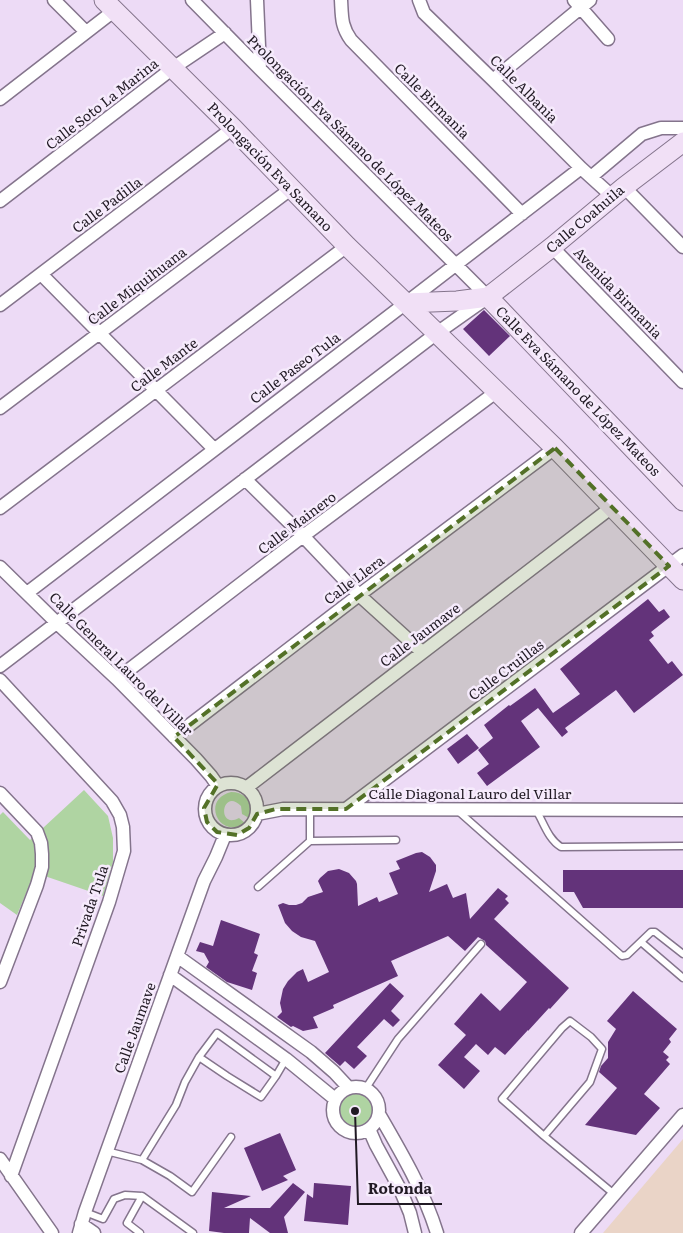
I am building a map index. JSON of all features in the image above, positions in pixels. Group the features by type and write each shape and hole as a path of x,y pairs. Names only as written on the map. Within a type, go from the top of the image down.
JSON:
{"main road":[{"name":"Prolongación Eva Samano","path":"110,5 347,246 437,333"},
{"name":"Calle Coahuila","path":"488,297 683,142"},
{"name":"Calle Eva Sámano de López Mateos","path":"406,303 457,301 488,297 683,501"},
{"path":"437,333 612,507 676,561 683,580"}],"street":[{"path":"54,0 86,32"},
{"name":"Prolongación Eva Sámano de López Mateos","path":"192,0 488,297"},
{"path":"257,0 260,69"},
{"name":"Calle Birmania","path":"341,0 344,31 351,40 522,214"},
{"name":"Calle Albania","path":"419,0 424,13 581,168 591,177 618,192 683,247"},
{"path":"493,80 581,2 608,39"},
{"path":"0,99 86,32 110,5"},
{"name":"Calle Soto La Marina","path":"0,201 173,68 225,33"},
{"name":"Calle Padilla","path":"0,306 233,128"},
{"path":"591,177 642,134 660,128 683,128"},
{"name":"Calle Paseo Tula","path":"27,592 581,168"},
{"name":"Calle Miquihuana","path":"0,408 292,188"},
{"name":"Calle Mante","path":"0,508 347,246"},
{"name":"Avenida Birmania","path":"552,247 683,382"},
{"path":"41,274 214,449"},
{"path":"0,666 437,333 488,297"},
{"name":"Calle Mainero","path":"117,679 303,536 496,392"},
{"name":"Calle Llera","path":"174,737 554,448"},
{"path":"245,479 359,595 422,652"},
{"name":"Calle Jaumave","path":"246,788 612,507"},
{"name":"Calle Cruillas","path":"346,809 676,561"},
{"name":"Calle General Lauro del Villar","path":"0,567 117,679 207,771 218,786"},
{"name":"Privada Tula","path":"0,680 112,801 120,815 124,839 124,850 109,902 11,1176"},
{"path":"225,783 238,784 246,788 254,796 256,803 257,814 253,823 249,828 237,835 225,835 217,832 208,822 205,815 205,802 213,790 225,783"},
{"path":"0,793 37,832 42,854 42,867 37,885 0,982"},
{"name":"Calle Diagonal Lauro del Villar","path":"257,814 283,808 683,810"},
{"name":"Calle Jaumave","path":"81,1223 204,881 225,835"},
{"path":"177,956 310,1052 334,1072 348,1087"},
{"path":"170,976 286,1060 335,1099"},
{"path":"379,1114 369,1129 363,1132 351,1133 340,1127 333,1117 332,1105 335,1099 348,1087 366,1088 375,1096 378,1102 379,1114 414,1176 432,1215 437,1233"},
{"path":"581,1233 683,1115"},
{"path":"369,1129 390,1173 400,1188 410,1213 415,1233"},
{"path":"0,1159 52,1233"},
{"path":"81,1223 94,1233"}],"lane":[{"path":"310,809 310,841"},
{"path":"456,809 622,956 627,955 651,932 656,932 683,954"},
{"path":"535,809 556,844 561,847 683,846"},
{"path":"258,887 310,841 396,840"},
{"path":"641,942 683,978"},
{"path":"366,1088 398,1039 481,944"},
{"path":"544,1136 590,1082 602,1049 591,1037 570,1021 502,1099 544,1136 614,1194"},
{"path":"142,1160 176,1105 199,1058 218,1034 276,1076"},
{"path":"199,1058 261,1097 286,1060"},
{"path":"106,1151 142,1160 170,1176 192,1192 231,1137"},
{"path":"81,1223 102,1219 114,1199 125,1195 142,1196 193,1233"},
{"path":"140,1233 127,1223 142,1196"}],"highlighted area":[{"path":"555,448 669,566 346,809 276,809 257,814 249,828 237,835 217,832 207,822 204,808 218,784 174,737"}],"shaded area":[{"path":"683,1139 683,1233 603,1233"}],"green space":[{"path":"84,790 108,816 113,838 113,862 103,896 33,872 32,879 17,915 0,903 0,815 3,812 30,840"},
{"path":"231,792 245,797 250,808 249,818 242,814 241,806 235,802 229,802 226,805 224,809 227,819 239,818 245,823 236,827 221,823 215,810 222,796"},
{"path":"351,1091 359,1091 366,1094 372,1100 375,1111 372,1122 366,1128 359,1131 351,1131 344,1128 338,1122 335,1115 335,1107 338,1100 344,1094"}],"building":[{"path":"484,310 510,336 489,356 463,329"},
{"path":"648,599 659,612 664,609 670,617 651,632 654,636 649,640 668,664 672,661 683,675 634,713 616,690 565,728 568,732 562,737 538,708 521,721 540,747 487,786 477,773 489,764 478,750 493,738 484,725 509,705 535,688 553,713 580,694 560,669"},
{"path":"467,734 479,748 458,764 447,749"},
{"path":"422,852 430,857 436,865 436,871 429,892 447,884 453,898 466,893 470,919 498,888 508,896 505,899 509,903 494,919 569,988 505,1055 495,1047 488,1055 476,1044 464,1057 480,1071 464,1089 438,1065 466,1035 454,1024 481,993 500,1011 527,982 486,945 485,941 478,937 465,951 448,936 391,961 398,976 333,1005 334,1008 313,1017 318,1028 303,1031 293,1026 291,1027 277,1017 282,1012 280,1003 283,989 297,972 303,969 308,982 329,972 315,941 301,937 292,931 285,923 278,905 283,903 296,905 302,903 308,897 323,892 318,881 320,878 328,871 339,869 349,873 356,881 358,906 377,897 379,902 398,894 389,873 400,869 396,861"},
{"path":"563,870 683,870 683,908 583,908 574,892 563,892"},
{"path":"221,920 260,934 254,953 258,955 252,971 257,973 252,990 227,982 206,967 209,962 204,953 196,951 200,942 213,946"},
{"path":"390,983 404,996 391,1011 400,1020 393,1027 384,1019 357,1047 367,1056 354,1069 345,1061 340,1066 325,1053"},
{"path":"633,991 677,1029 669,1039 671,1042 663,1052 669,1057 666,1060 670,1064 644,1094 660,1108 636,1135 585,1125 617,1088 599,1072 601,1066 608,1058 608,1042 616,1029 607,1021"},
{"path":"280,1133 296,1170 283,1176 288,1180 262,1191 244,1148"},
{"path":"293,1183 305,1192 284,1217 288,1233 270,1233 250,1218 249,1233 209,1231 212,1192 251,1196 224,1208 270,1208"},
{"path":"314,1183 351,1186 348,1225 304,1221 307,1194 313,1198"}],"place":[{"name":"Rotonda","path":"355,1111"}]}
